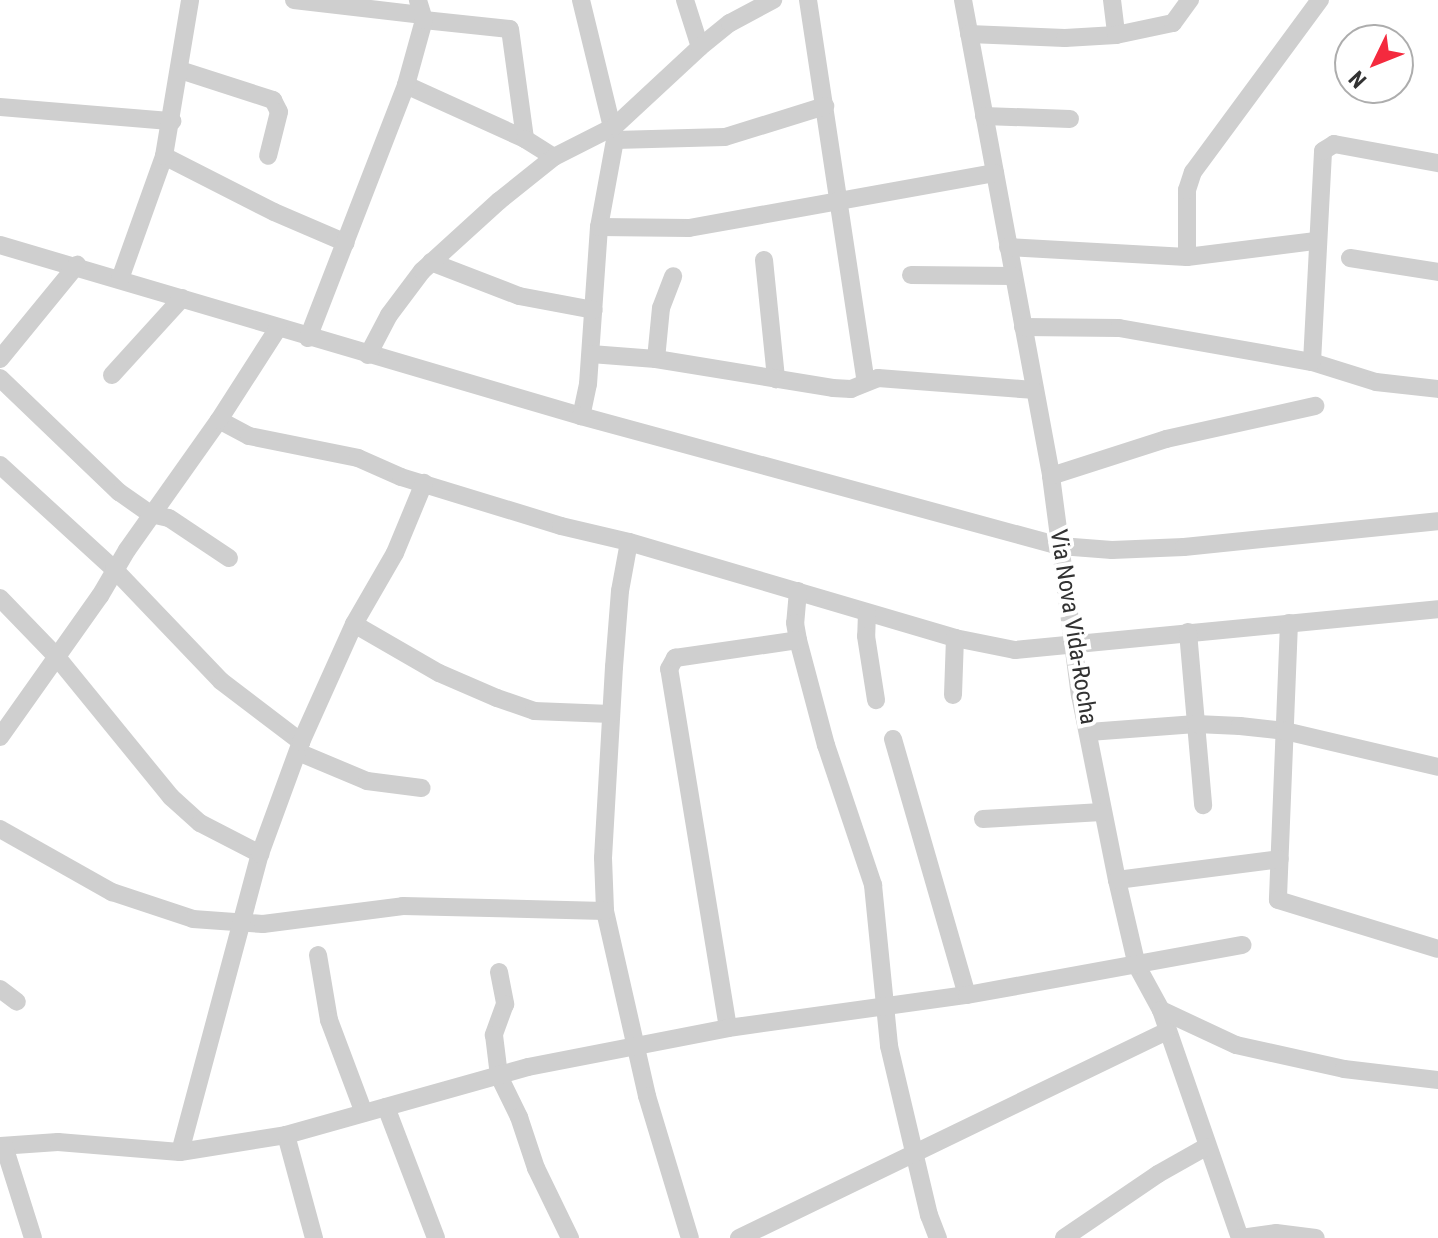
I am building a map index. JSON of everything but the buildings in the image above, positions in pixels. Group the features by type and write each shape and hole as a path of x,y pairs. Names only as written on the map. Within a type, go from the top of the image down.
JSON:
{"street":[{"path":"120,279 164,156 190,0"},
{"path":"294,0 421,12 510,29 525,139"},
{"path":"581,0 586,32 615,133 599,227 591,354 581,416"},
{"path":"685,0 700,47"},
{"path":"615,133 700,47 730,23 773,0"},
{"path":"808,0 866,382"},
{"name":"Via Nova Vida-Rocha","path":"963,0 1051,476 1073,645 1117,880 1137,966 1161,1010 1206,1147 1241,1238"},
{"path":"1112,0 1116,35"},
{"path":"969,34 1065,38 1116,35 1173,23 1190,0"},
{"path":"1187,257 1187,190 1193,172 1320,0"},
{"path":"308,338 406,85 421,12"},
{"path":"180,70 273,100 279,112 268,156"},
{"path":"406,85 525,139 554,157"},
{"path":"368,355 389,315 431,262 554,157 615,133 725,137 825,106"},
{"path":"0,107 172,121"},
{"path":"984,116 1070,119"},
{"path":"1312,362 1322,160 1328,147 1334,144 1438,163"},
{"path":"164,156 274,212 346,243"},
{"path":"599,227 689,228 995,173"},
{"path":"1008,247 1187,257 1316,241"},
{"path":"0,245 236,311 308,338 581,416 1060,546 1112,550 1184,547 1438,521"},
{"path":"1350,258 1438,272"},
{"path":"764,260 776,379"},
{"path":"431,262 519,296 594,310"},
{"path":"0,359 77,265"},
{"path":"911,275 1013,276"},
{"path":"656,359 661,308 673,276"},
{"path":"112,375 182,298"},
{"path":"1023,327 1119,328 1312,362 1365,380 1438,389"},
{"path":"0,737 151,514 219,420 278,328"},
{"path":"591,354 656,359 851,389 866,382 889,379 1033,390"},
{"path":"0,378 119,492 151,514 169,518 229,558"},
{"path":"1051,476 1166,439 1315,406"},
{"path":"219,420 249,436 358,458 424,483 561,526 629,542 955,638 1015,650 1438,609"},
{"path":"0,465 114,569 221,681 300,747 367,781 422,788"},
{"path":"180,1152 260,854 300,747 354,624 390,563 424,483"},
{"path":"629,542 620,591 611,714 603,858 605,911 647,1096 690,1238"},
{"path":"798,591 795,623 798,640 826,745 873,885 889,1046 914,1155 938,1238"},
{"path":"0,598 56,656 171,797 210,830 260,854"},
{"path":"867,613 866,636 876,700"},
{"path":"1289,623 1280,903 1438,949"},
{"path":"354,624 439,673 534,711 611,714"},
{"path":"1188,632 1203,805"},
{"path":"953,695 955,638"},
{"path":"728,1028 669,669 675,658 798,640"},
{"path":"1089,732 1196,724 1285,731 1438,767"},
{"path":"893,739 967,995"},
{"path":"983,819 1102,812"},
{"path":"0,829 112,892 193,919 263,924 403,906 605,911"},
{"path":"1117,880 1241,861 1280,859"},
{"path":"33,1238 2,1146 58,1142 180,1152 286,1135 528,1067 728,1028 967,995 1243,945"},
{"path":"318,955 329,1020 364,1113"},
{"path":"499,972 505,1004 494,1035 499,1076 519,1117 536,1168 570,1238"},
{"path":"0,989 17,1002"},
{"path":"1161,1010 1236,1045 1344,1069 1438,1077"},
{"path":"751,1236 914,1155 939,1139 1167,1031"},
{"path":"386,1107 436,1238"},
{"path":"286,1135 314,1238"},
{"path":"1064,1238 1158,1174 1206,1147"},
{"path":"1241,1238 1276,1233 1316,1238"}]}
